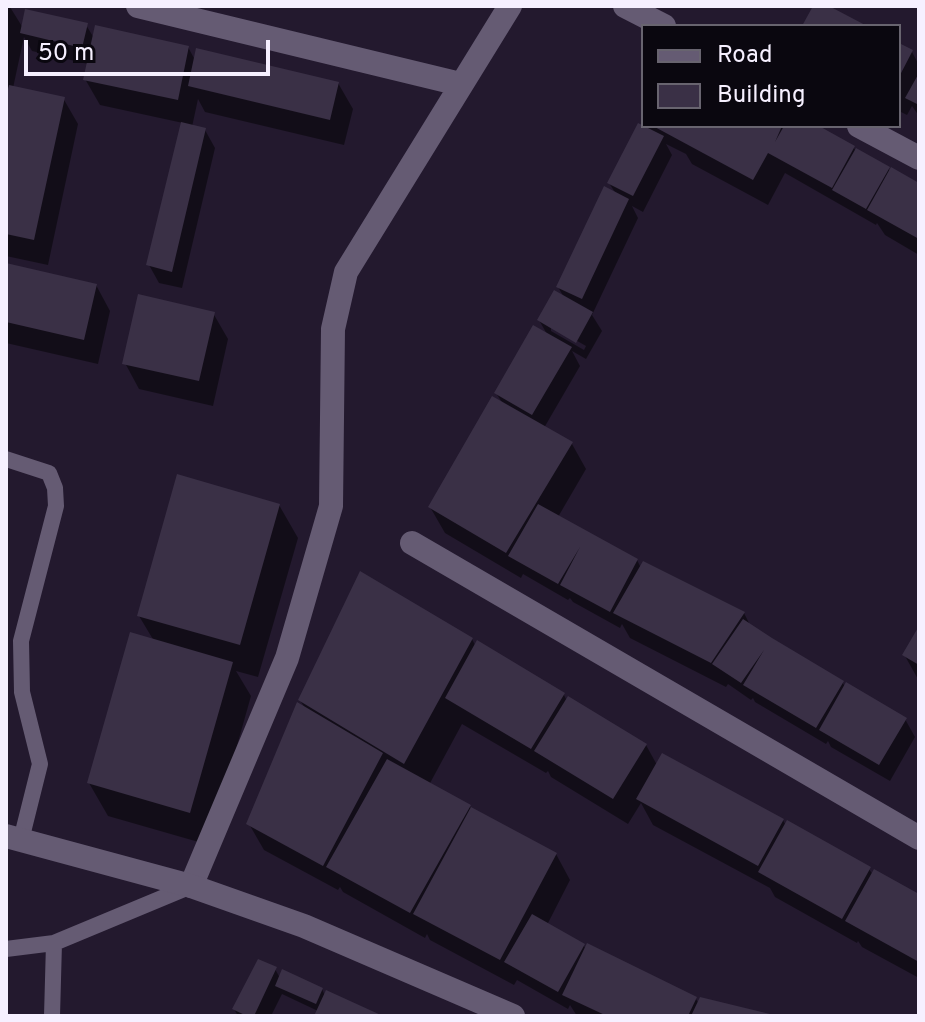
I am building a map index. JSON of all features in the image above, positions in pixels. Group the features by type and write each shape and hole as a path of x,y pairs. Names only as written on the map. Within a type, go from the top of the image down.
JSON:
{"street":[{"path":"138,6 460,84"},
{"path":"191,886 287,658 331,506 333,329 346,272 510,6"},
{"path":"625,6 660,24"},
{"path":"863,128 919,158"},
{"path":"412,543 919,838"},
{"path":"14,838 191,886 304,926 513,1016"}],"lane":[{"path":"6,459 49,473 55,488 56,506 21,641 22,692 40,764 14,838"},
{"path":"6,949 54,943 191,886"},
{"path":"52,1016 54,943"}],"building":[{"path":"813,6 829,6 863,24 803,24"},
{"path":"25,9 88,23 82,48 20,33"},
{"path":"95,25 189,46 178,100 83,80"},
{"path":"901,44 913,50 901,73"},
{"path":"196,48 339,82 330,120 188,86"},
{"path":"919,73 919,105 905,98"},
{"path":"9,85 65,97 34,240 6,234 6,98"},
{"path":"181,122 206,128 172,272 146,265"},
{"path":"638,123 641,128 664,136 633,196 607,183"},
{"path":"657,128 781,128 775,142 783,128 823,128 855,146 832,188 768,153 753,180"},
{"path":"856,148 890,167 866,209 832,190"},
{"path":"891,167 919,183 919,239 867,210"},
{"path":"604,186 629,199 582,299 556,287"},
{"path":"6,263 97,284 84,340 6,322"},
{"path":"554,290 593,312 576,343 537,320"},
{"path":"138,294 215,312 199,381 122,364"},
{"path":"533,325 572,347 532,415 494,393"},
{"path":"492,396 573,442 506,553 428,507"},
{"path":"177,474 280,504 240,645 137,616"},
{"path":"538,504 638,559 610,612 560,585 580,547 558,584 508,556"},
{"path":"643,561 745,612 711,663 613,613"},
{"path":"360,571 473,638 404,764 298,700"},
{"path":"743,619 844,681 816,728 743,685 764,650 741,683 712,664"},
{"path":"919,626 919,665 902,655"},
{"path":"130,632 233,662 190,813 87,783"},
{"path":"477,640 565,693 531,749 445,698"},
{"path":"846,682 907,718 879,765 819,730"},
{"path":"568,696 647,744 613,799 534,751"},
{"path":"297,702 383,753 323,866 246,824"},
{"path":"662,753 784,819 758,866 636,799"},
{"path":"387,759 471,805 410,913 326,867"},
{"path":"471,807 557,853 500,960 413,914"},
{"path":"787,820 871,867 842,919 758,872"},
{"path":"874,869 919,894 919,962 845,921"},
{"path":"532,914 585,944 558,992 504,962"},
{"path":"587,943 697,997 688,1016 607,1016 562,995"},
{"path":"258,959 277,967 254,1016 247,1016 232,1009"},
{"path":"282,969 323,988 316,1004 275,986"},
{"path":"326,990 383,1016 314,1016"},
{"path":"700,997 774,1015 774,1016 691,1016"}]}
